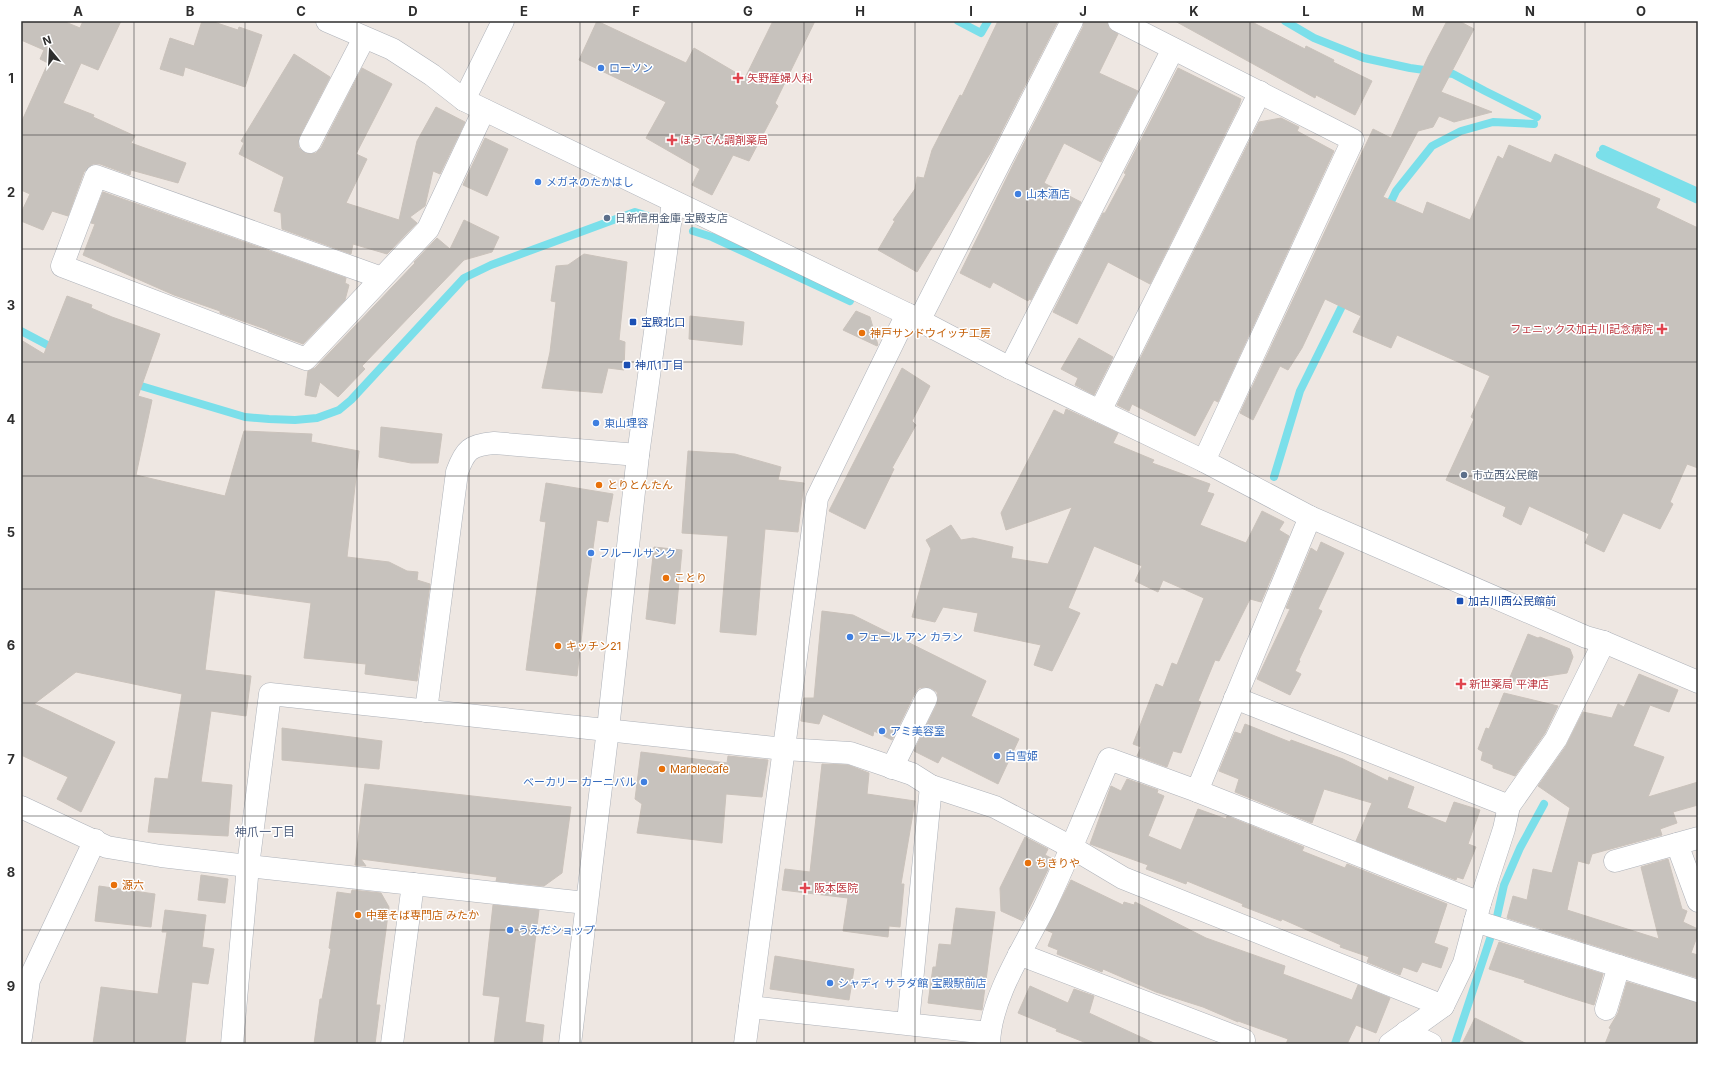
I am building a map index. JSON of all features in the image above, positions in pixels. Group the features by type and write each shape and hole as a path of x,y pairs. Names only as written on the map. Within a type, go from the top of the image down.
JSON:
{"street":[{"path":"327,21 392,49 432,75 464,100 913,317 1010,368 1204,461 1310,517 1579,634 1604,642 1698,682"},
{"path":"464,100 504,21"},
{"path":"746,1044 816,498 1072,21"},
{"path":"1119,21 1353,140 1204,461"},
{"path":"310,142 364,38"},
{"path":"1010,368 1173,49"},
{"path":"1100,411 1260,92"},
{"path":"382,278 96,176 62,266 306,359 428,229 484,110"},
{"path":"570,1044 608,729 638,454 673,202"},
{"path":"426,711 457,472 462,457 470,449 482,444 494,443 638,454"},
{"path":"1197,792 1310,517"},
{"path":"1398,1038 1443,1006 1484,919 1509,806 1556,739 1604,642"},
{"path":"232,1044 248,866 270,694 784,749 850,754 912,774 931,786 995,807 1071,847 1123,878 1443,1006"},
{"path":"1235,698 1509,806"},
{"path":"892,768 926,699"},
{"path":"750,1007 908,1023 989,1038 1000,997 1019,954 1043,909 1109,759 1197,792 1484,919 1619,966 1698,991"},
{"path":"908,1023 931,786"},
{"path":"21,807 95,840 107,847 161,856 586,903"},
{"path":"1615,862 1698,838"},
{"path":"21,1037 29,980 95,840"},
{"path":"1677,844 1698,901"},
{"path":"392,1044 413,884"},
{"path":"1019,954 1244,1040 1243,1044"},
{"path":"1606,1009 1619,966"},
{"path":"1398,1038 1431,1044"}],"building":[{"path":"21,21 63,21 80,28 83,21 121,21 98,70 81,63 63,103 94,115 93,117 135,136 131,143 186,163 178,183 131,170 130,175 100,164 93,164 84,172 68,216 52,211 43,230 21,221 21,213 30,194 21,190 21,123 48,63 40,59 44,50 21,40"},
{"path":"202,21 211,21 238,30 239,27 262,35 245,87 185,67 183,76 160,69 170,38 194,46"},
{"path":"597,21 686,63 694,48 745,78 773,21 815,21 775,103 778,106 749,161 733,155 712,195 692,185 700,169 646,138 666,102 579,60"},
{"path":"998,21 1058,21 991,152 917,272 878,250 895,221 893,220 915,189 917,177 924,178 932,150 960,95 962,96"},
{"path":"1084,21 1107,21 1109,28 1118,34 1099,73 1138,91 1101,162 1064,143 1044,183 1081,202 1031,300 1029,299 1028,301 993,282 990,288 960,273 1083,27"},
{"path":"1175,21 1250,21 1305,49 1306,46 1334,60 1333,62 1372,81 1355,115 1316,95 1315,98"},
{"path":"1447,21 1459,21 1474,29 1441,92 1492,112 1454,122 1439,116 1433,127 1418,131 1383,197 1423,214 1427,202 1470,220 1498,156 1503,159 1509,145 1551,163 1555,154 1660,199 1656,208 1698,228 1698,468 1687,464 1670,502 1673,504 1660,529 1623,513 1604,552 1585,543 1589,534 1529,506 1521,525 1503,516 1506,507 1446,480 1474,419 1471,417 1490,376 1397,335 1391,348 1353,332 1361,316 1325,299 1302,348 1288,370 1280,366 1253,420 1240,413 1373,129 1391,138 1428,57"},
{"path":"294,54 330,77 299,137 299,148 305,153 316,153 321,148 362,68 392,84 356,154 367,159 346,203 399,220 417,141 436,107 465,122 440,174 433,171 425,206 410,217 417,223 387,254 353,244 351,254 282,229 281,213 274,211 284,177 239,154 244,143 241,141"},
{"path":"1178,68 1241,99 1239,106 1150,284 1108,262 1077,324 1053,312 1103,213 1105,213 1126,174 1124,173"},
{"path":"1281,118 1299,127 1297,131 1334,151 1218,402 1214,400 1195,436 1132,404 1129,411 1117,405 1259,122"},
{"path":"485,138 508,149 487,196 463,185"},
{"path":"103,192 346,278 345,283 349,285 345,300 303,344 220,313 220,311 174,295 83,255 95,224 91,223"},
{"path":"464,220 499,237 492,252 464,260 362,366 365,369 338,397 320,382 316,397 305,395 308,371 315,368 437,238 450,249"},
{"path":"584,254 627,262 619,340 625,342 624,370 608,368 602,393 542,388 550,352 556,302 551,301 556,266 568,265"},
{"path":"67,296 92,305 91,308 112,317 160,334 138,396 152,400 136,475 225,496 244,431 312,434 311,442 359,451 347,557 389,562 407,571 418,572 417,580 430,584 417,681 365,674 366,664 304,658 311,603 215,590 205,670 251,676 246,716 211,711 201,782 232,785 228,836 148,832 155,778 168,779 182,694 76,672 34,704 115,742 81,812 57,799 68,777 21,755 21,340 44,354"},
{"path":"856,311 870,317 878,345 877,346 843,330"},
{"path":"690,316 744,322 742,345 689,339"},
{"path":"1079,338 1113,357 1094,395 1075,385 1078,378 1061,369"},
{"path":"902,368 930,386 912,421 916,425 892,468 894,469 865,529 829,511"},
{"path":"1066,409 1118,433 1113,443 1154,460 1152,463 1210,484 1207,492 1214,494 1200,525 1246,543 1262,511 1284,522 1279,530 1289,536 1261,602 1250,599 1219,661 1215,660 1198,701 1201,702 1181,753 1173,751 1167,767 1137,756 1141,747 1133,744 1156,684 1163,687 1172,663 1177,665 1204,598 1163,580 1158,592 1135,581 1142,566 1094,546 1068,608 1080,613 1052,671 1034,665 1041,645 974,631 978,613 943,607 935,622 912,617 931,549 926,540 951,525 961,540 973,538 1013,547 1011,558 1048,564 1072,507 1006,530 1001,513 1054,410 1064,415"},
{"path":"381,427 442,434 438,463 411,463 379,457"},
{"path":"688,451 735,454 781,467 778,480 804,483 798,532 765,529 756,635 720,632 728,536 682,533"},
{"path":"546,483 613,494 608,522 597,520 577,676 526,670 546,522 540,521"},
{"path":"1321,542 1344,553 1318,609 1322,611 1299,660 1300,661 1295,671 1301,674 1290,695 1257,679 1290,609 1286,608 1311,548 1317,552"},
{"path":"654,547 682,550 675,624 646,619"},
{"path":"822,611 853,615 986,681 971,716 1019,739 998,784 942,756 938,763 914,751 937,704 937,692 931,688 919,688 915,693 892,740 874,731 873,736 823,714 819,724 801,721 804,698 814,698"},
{"path":"1528,634 1538,638 1540,637 1570,649 1573,657 1567,673 1508,682"},
{"path":"1639,674 1678,690 1669,712 1650,705 1633,746 1664,757 1648,797 1698,782 1698,805 1673,812 1677,823 1660,829 1662,835 1592,854 1589,864 1578,861 1567,910 1659,939 1641,867 1668,859 1682,909 1687,911 1683,922 1698,929 1698,934 1691,953 1698,955 1698,978 1507,918 1513,896 1527,900 1533,869 1552,873 1570,808 1538,786 1566,746 1583,712 1612,718 1618,704 1624,707"},
{"path":"1504,693 1558,706 1545,733 1515,776 1493,768 1493,765 1481,760 1483,752 1478,749 1486,728 1489,729"},
{"path":"1245,724 1290,742 1291,740 1343,759 1388,781 1389,777 1414,787 1407,808 1446,823 1454,802 1480,810 1468,844 1476,847 1463,879 1457,877 1456,880 1356,841 1372,803 1324,789 1312,823 1235,792 1239,779 1219,771 1235,732 1241,734"},
{"path":"282,728 382,741 379,769 282,760"},
{"path":"641,752 727,763 728,756 768,760 762,797 726,794 722,843 637,833 642,804 635,799"},
{"path":"822,764 848,765 869,773 867,794 915,801 901,884 904,884 900,927 889,926 888,937 843,931 848,898 782,890 785,869 810,872"},
{"path":"1127,779 1158,790 1157,793 1164,796 1148,836 1181,850 1198,809 1226,819 1227,816 1304,847 1302,851 1345,868 1347,864 1447,904 1434,943 1448,948 1441,968 1422,962 1417,972 1403,967 1400,975 1367,962 1369,957 1340,947 1341,945 1282,919 1281,921 1242,906 1243,904 1187,881 1186,884 1146,869 1148,865 1090,844 1111,786 1121,791"},
{"path":"365,784 571,807 562,873 544,886 496,881 497,877 361,859 366,866 355,865"},
{"path":"1025,837 1048,849 1045,855 1053,859 1023,921 1001,911 1000,888"},
{"path":"201,875 228,879 225,903 198,900"},
{"path":"1071,880 1123,905 1124,902 1134,905 1135,902 1206,938 1285,966 1283,974 1352,1000 1358,985 1390,998 1376,1033 1356,1025 1347,1044 1286,1044 1288,1039 1238,1022 1203,1007 1156,992 1103,969 1102,972 1057,954 1058,950 1048,946 1053,933 1046,930"},
{"path":"99,886 155,894 151,927 95,921"},
{"path":"352,890 381,893 389,907 376,1005 380,1005 375,1044 314,1044 320,999 322,999 331,949 329,948 337,892 351,894"},
{"path":"493,905 539,910 525,1022 544,1025 542,1044 494,1044 500,997 483,995"},
{"path":"956,908 995,912 982,1010 928,1003 933,967 936,967 939,944 951,945"},
{"path":"165,910 206,915 202,947 214,949 208,984 192,982 185,1044 93,1044 101,987 158,994 167,932 162,932"},
{"path":"1499,942 1603,974 1594,1005 1524,982 1525,980 1489,969"},
{"path":"775,956 854,969 849,1000 770,989"},
{"path":"1627,982 1698,1003 1698,1044 1605,1044 1611,1029 1609,1028 1618,1013"},
{"path":"1030,986 1068,1003 1074,989 1094,996 1089,1013 1156,1044 1089,1044 1056,1031 1057,1029 1018,1013"},
{"path":"1475,1018 1527,1044 1462,1044"}],"waterway":[{"path":"958,21 981,33 988,21"},
{"path":"1285,21 1314,38 1364,58 1410,68 1453,74 1537,117"},
{"path":"1387,210 1396,191 1432,146 1461,131 1493,122 1534,124"},
{"path":"1603,149 1698,192"},
{"path":"1600,155 1696,199"},
{"path":"131,383 245,417 295,420 317,418 339,410 351,400 464,278 491,265 635,212 648,216"},
{"path":"693,231 712,237 850,301"},
{"path":"1274,477 1300,391 1346,298"},
{"path":"21,331 57,350"},
{"path":"1455,1044 1496,921 1504,885 1520,848 1544,804"}],"place":[{"name":"ローソン","path":"601,68"},
{"name":"矢野産婦人科","path":"738,78"},
{"name":"ほうでん調剤薬局","path":"672,140"},
{"name":"メガネのたかはし","path":"538,182"},
{"name":"山本酒店","path":"1018,194"},
{"name":"日新信用金庫 宝殿支店","path":"607,218"},
{"name":"宝殿北口","path":"633,322"},
{"name":"フェニックス加古川記念病院","path":"1662,329"},
{"name":"神戸サンドウイッチ工房","path":"862,333"},
{"name":"神爪1丁目","path":"627,365"},
{"name":"東山理容","path":"596,423"},
{"name":"市立西公民館","path":"1464,475"},
{"name":"とりとんたん","path":"599,485"},
{"name":"フルールサンク","path":"591,553"},
{"name":"ことり","path":"666,578"},
{"name":"加古川西公民館前","path":"1460,601"},
{"name":"フェール アン カラン","path":"850,637"},
{"name":"キッチン21","path":"558,646"},
{"name":"新世薬局 平津店","path":"1461,684"},
{"name":"アミ美容室","path":"882,731"},
{"name":"白雪姫","path":"997,756"},
{"name":"Marblecafe","path":"662,769"},
{"name":"ベーカリー カーニバル","path":"644,782"},
{"name":"ちきりや","path":"1028,863"},
{"name":"源六","path":"114,885"},
{"name":"阪本医院","path":"805,888"},
{"name":"中華そば専門店 みたか","path":"358,915"},
{"name":"うえだショップ","path":"510,930"},
{"name":"シャディ サラダ館 宝殿駅前店","path":"830,983"}],"district":[{"name":"神爪一丁目","path":"265,832"}]}
